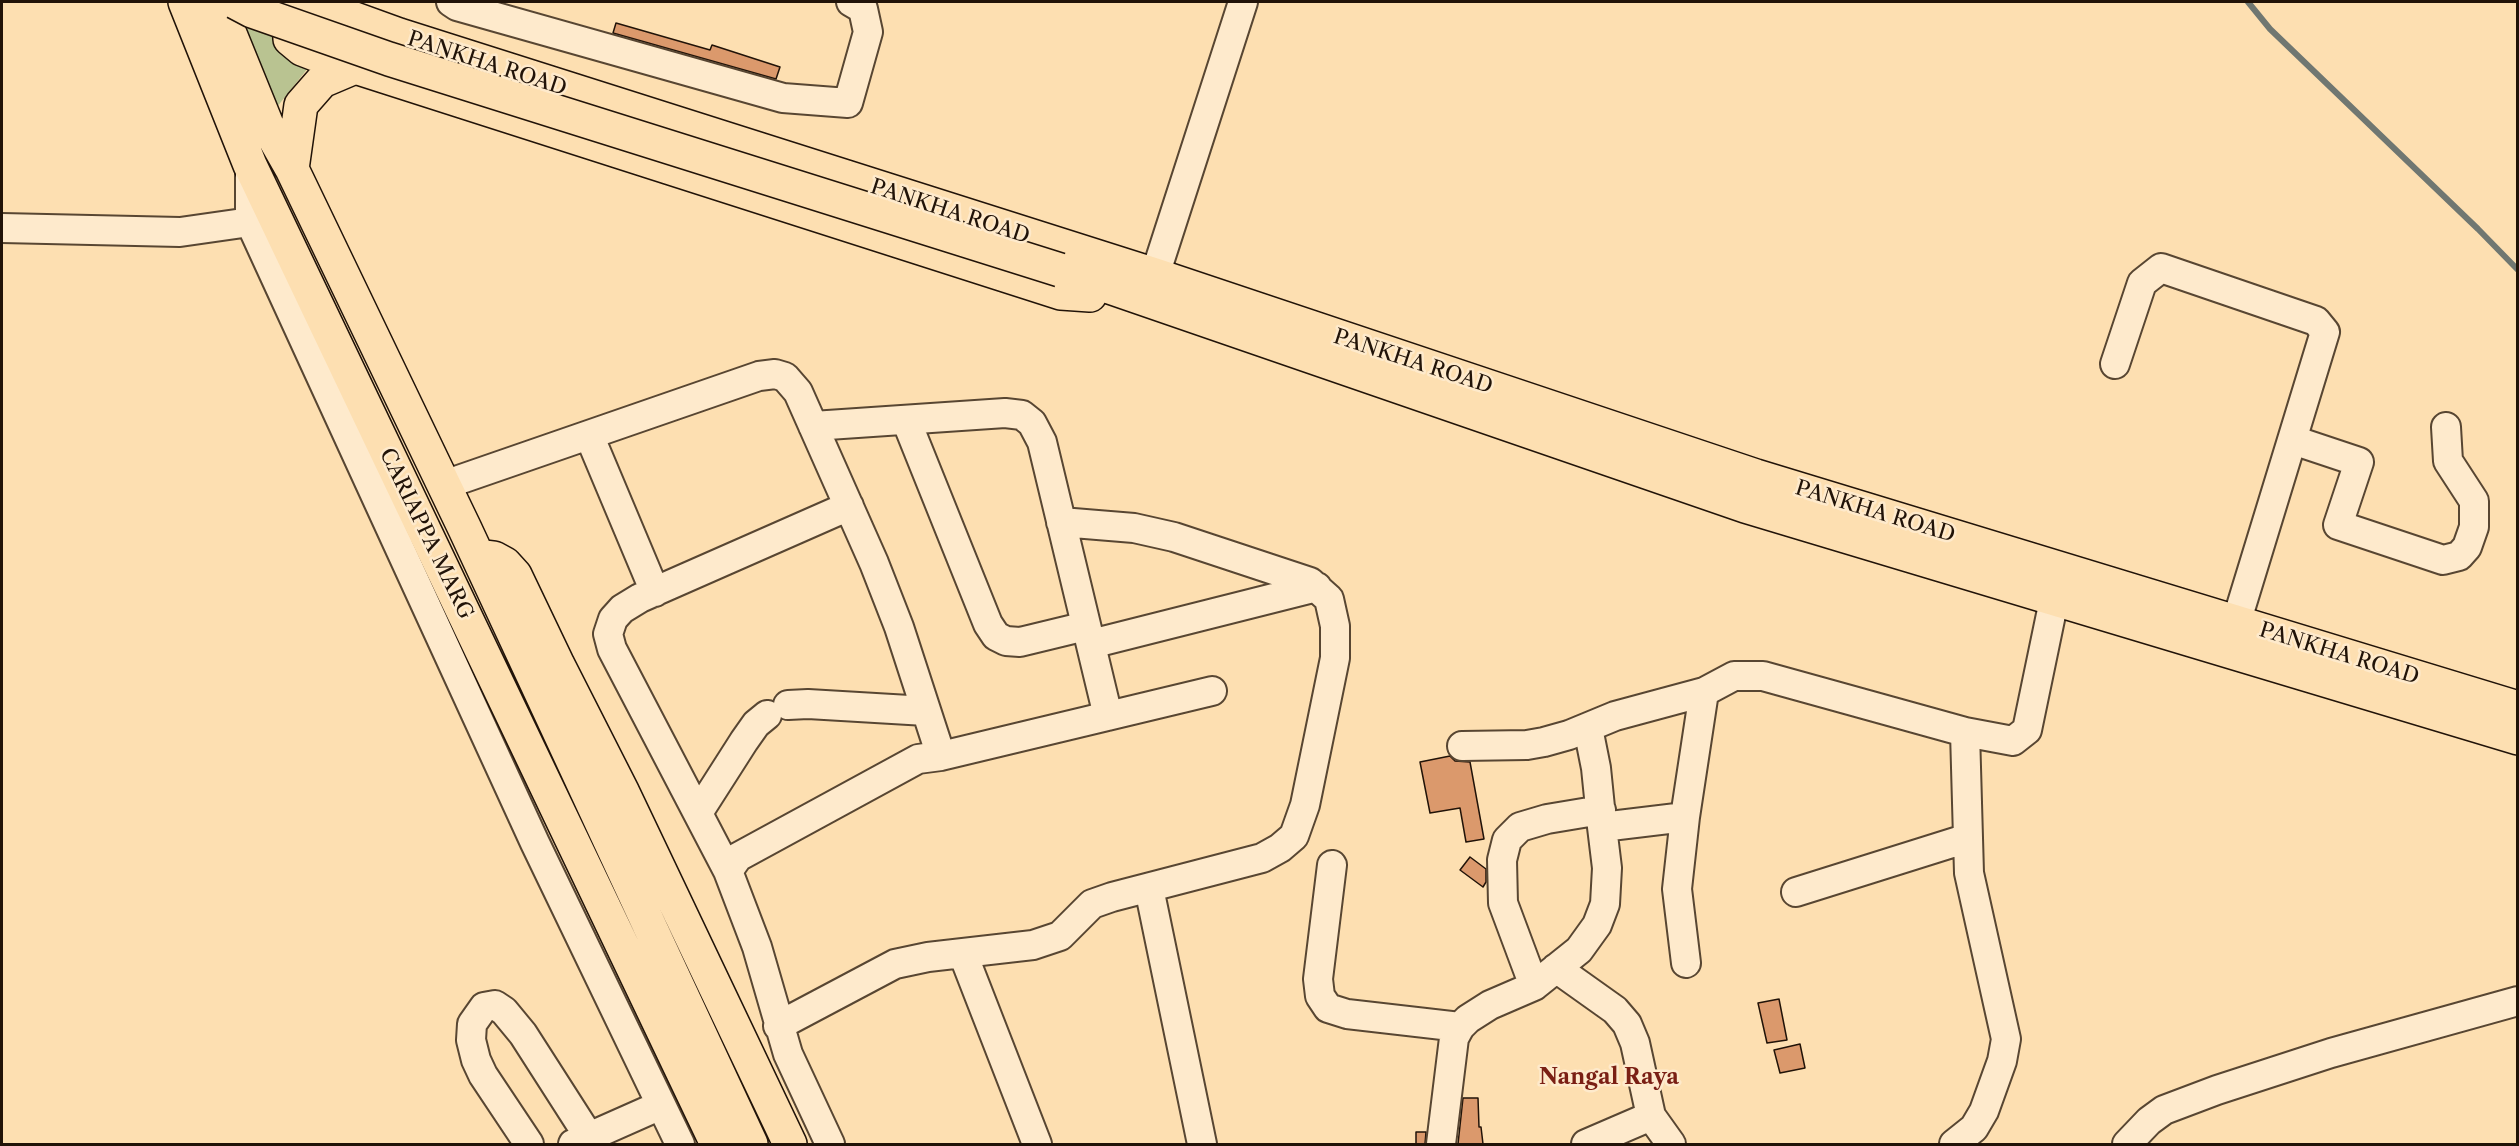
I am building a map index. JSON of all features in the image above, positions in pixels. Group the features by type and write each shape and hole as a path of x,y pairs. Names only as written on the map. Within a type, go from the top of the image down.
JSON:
{"main road":[{"name":"CARIAPPA MARG","path":"184,2 250,165 692,1055"},
{"name":"CARIAPPA MARG","path":"217,2 267,125 292,169 478,556 692,1055"},
{"path":"235,2 252,11 388,59 1060,270 1145,287"},
{"path":"310,2 296,8 289,17 290,39 302,49 1060,293 1145,287"},
{"name":"PANKHA ROAD","path":"310,2 399,36 597,100 1145,287 1745,506 2059,585 2236,624 2517,708"},
{"path":"292,169 302,105 322,81 355,67"},
{"path":"478,556 494,558 505,564 515,575 629,804 790,1144"},
{"name":"PANKHA ROAD","path":"2059,585 2517,738"},
{"path":"692,1055 717,1144"},
{"path":"692,1055 751,1144"}],"street":[{"path":"451,2 457,6 783,98 848,103 868,32 863,9 851,2"},
{"path":"1145,287 1243,2"},
{"path":"250,165 250,222 535,843 680,1144"},
{"path":"2,228 180,232 250,222"},
{"path":"2115,364 2142,283 2162,268 2316,321 2325,332 2236,624"},
{"path":"444,485 759,376 775,374 785,377 798,392 849,506 899,627 941,756"},
{"path":"813,426 1005,412 1022,415 1032,423 1042,442 1108,716"},
{"path":"906,420 988,624 996,636 1006,641 1020,642 1088,635 1317,587"},
{"path":"2293,440 2359,462 2338,525 2443,560 2459,556 2467,547 2474,527 2474,501 2448,461 2446,427"},
{"path":"589,435 655,592"},
{"path":"830,1144 788,1054 778,1026 757,947 728,871 612,649 608,634 613,619 622,609 655,592 849,506"},
{"path":"778,1026 896,964 928,957 1033,945 1060,936 1092,904 1262,858 1280,849 1294,836 1305,805 1335,658 1335,626 1329,599 1310,582 1174,537 1134,528 1061,522"},
{"path":"1462,746 1527,745 1569,735 1615,716 1704,693 1734,676 1762,676 1965,732 2013,741 2026,730 2059,585"},
{"path":"728,871 747,871 924,772 941,756 1212,691"},
{"path":"1686,963 1677,889 1685,817 1704,693"},
{"path":"698,813 756,724 778,710 808,704 926,711"},
{"path":"1441,1144 1454,1038 1460,1027 1467,1019 1490,1005 1534,986 1579,950 1597,925 1605,904 1607,868 1588,728"},
{"path":"1954,1144 1974,1128 1984,1111 2002,1061 2006,1039 1969,873 1965,732"},
{"path":"1534,986 1503,903 1502,860 1507,840 1520,827 1547,819 1685,817"},
{"path":"1796,892 1874,870 1968,838"},
{"path":"1332,866 1318,980 1320,996 1328,1008 1347,1014 1460,1027"},
{"path":"1149,888 1202,1144"},
{"path":"963,954 1037,1144"},
{"path":"1556,968 1615,1010 1627,1024 1635,1043 1651,1116 1671,1144"},
{"path":"2127,1144 2149,1121 2164,1110 2217,1090 2331,1053 2517,1001"},
{"path":"529,1144 483,1075 476,1060 471,1040 472,1024 484,1007 495,1005 504,1011 523,1034 581,1141 661,1105"},
{"path":"1586,1144 1651,1116"}],"green space":[{"path":"228,2 286,2 312,63 273,112"}],"building":[{"path":"616,23 710,50 712,45 780,67 776,79 613,33"},
{"path":"1450,756 1455,761 1470,762 1484,839 1466,842 1460,808 1430,813 1420,762"},
{"path":"1470,857 1486,869 1486,882 1483,887 1460,870"},
{"path":"1779,999 1787,1040 1767,1043 1758,1003"},
{"path":"1800,1044 1805,1068 1780,1073 1774,1050"},
{"path":"1463,1098 1478,1098 1479,1127 1481,1127 1483,1144 1458,1144"},
{"path":"1416,1132 1426,1132 1425,1144 1416,1144"}],"waterway":[{"path":"2248,2 2270,29 2518,270"}],"district":[{"name":"Nangal Raya","path":"1609,1078"}]}
